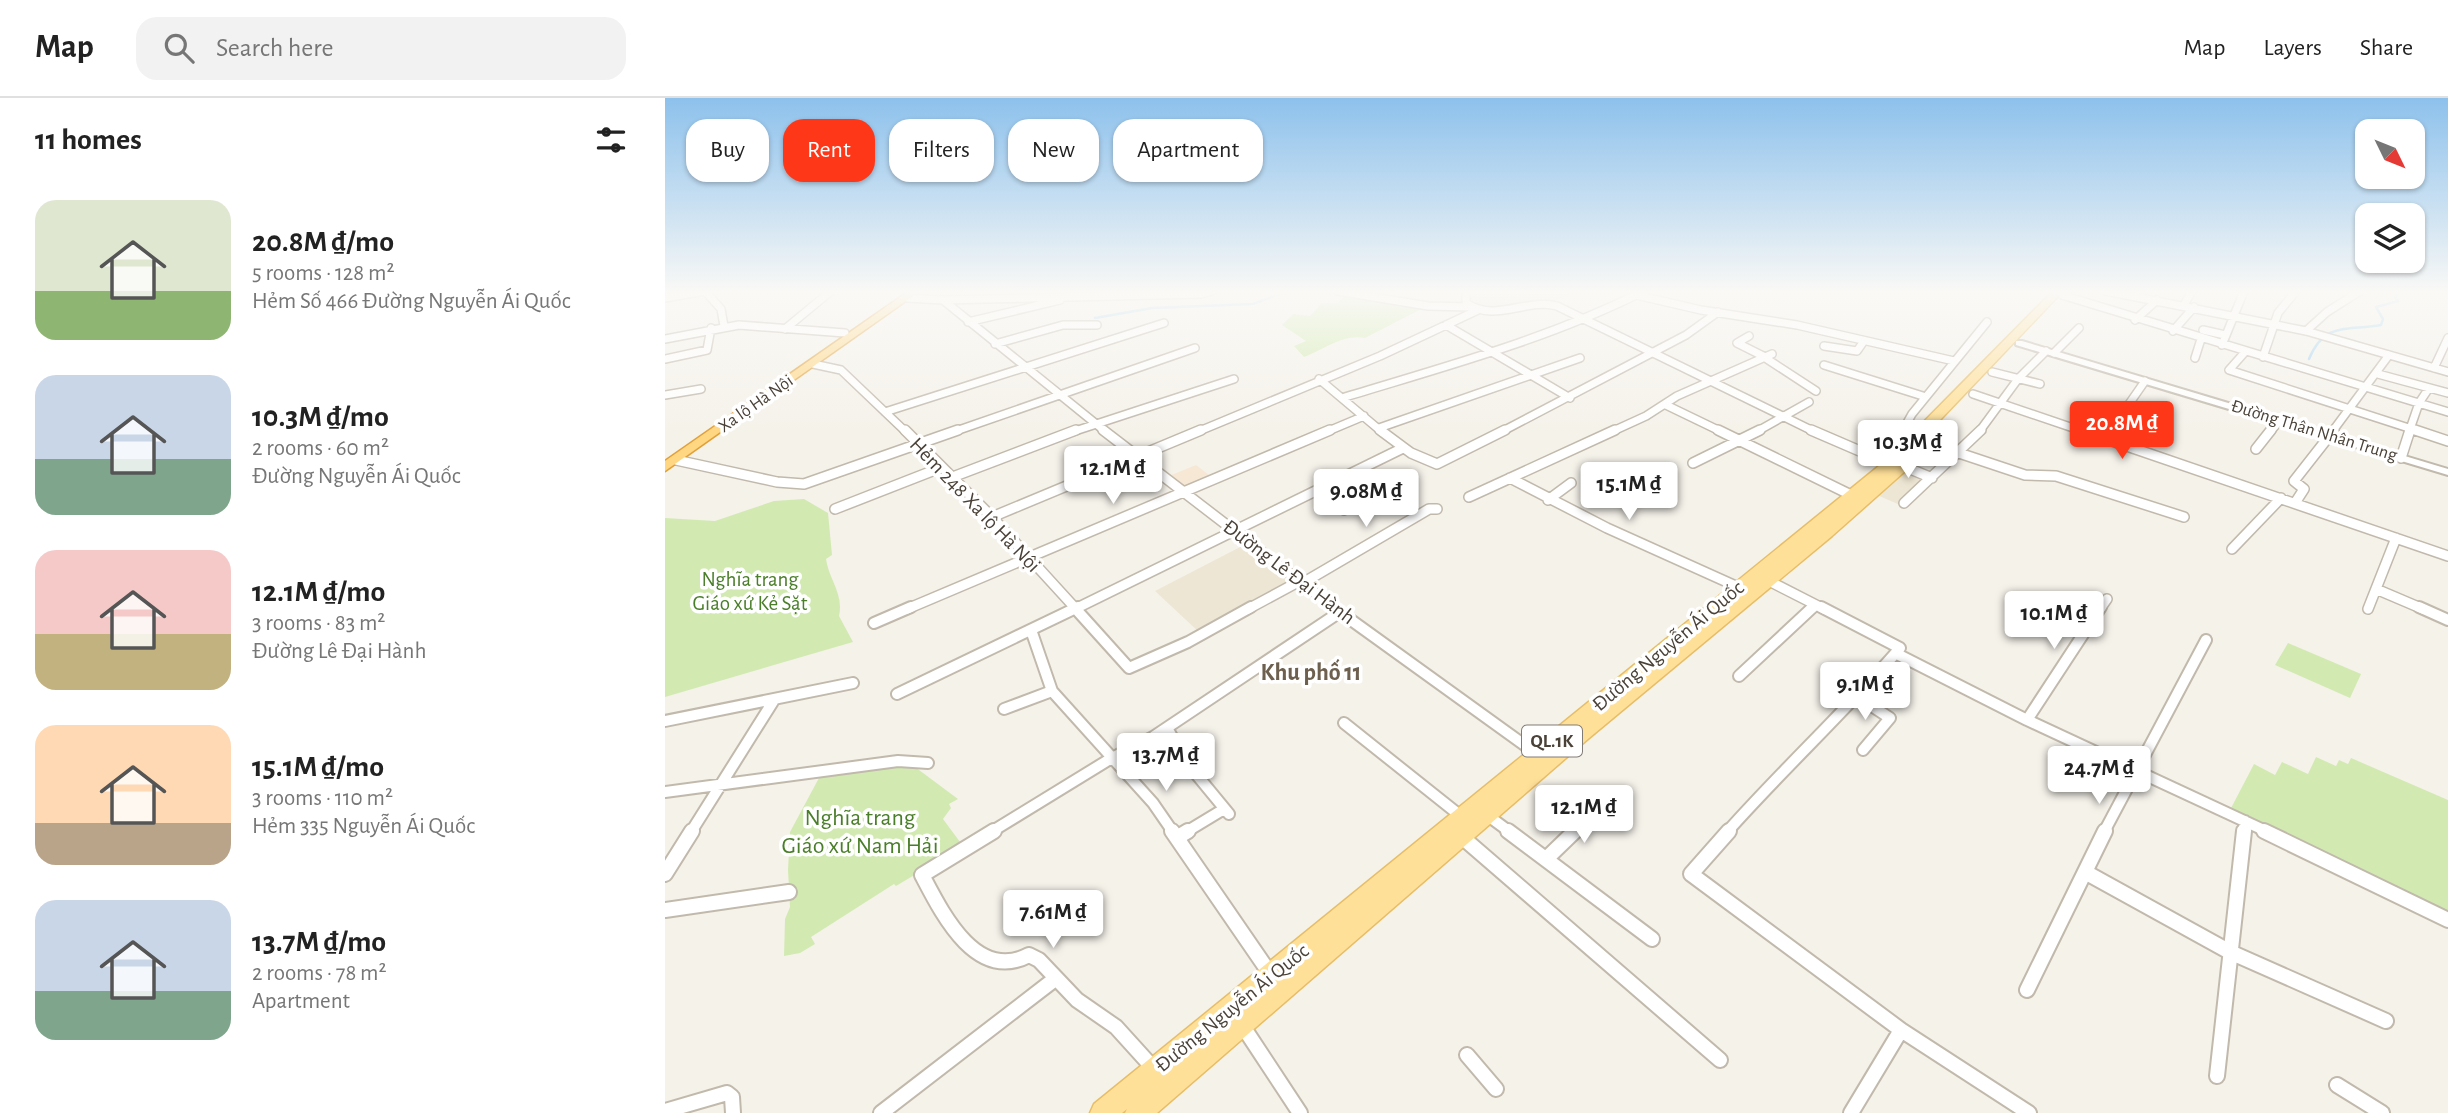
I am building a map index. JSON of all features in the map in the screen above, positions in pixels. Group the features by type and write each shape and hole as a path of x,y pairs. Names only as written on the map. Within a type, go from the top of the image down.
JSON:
{"highway":[{"name":"Xa lộ Hà Nội","path":"668,460 836,338"},
{"name":"Xa lộ Hà Nội","path":"668,460 813,364 847,338"}],"main road":[{"name":"QL.1K","path":"1995,362 2018,338"},
{"name":"QL.1K","path":"1995,362 2023,338"},
{"name":"Đường Nguyễn Ái Quốc","path":"1138,1113 1898,461 1973,394 1995,362"},
{"name":"Đường Nguyễn Ái Quốc","path":"1103,1113 1272,976 1738,587 1762,577 1851,495 1898,461 1995,362"}],"street":[{"path":"665,359 707,350 709,338"},
{"name":"Đường Lê Đại Hành","path":"988,338 1300,583 1537,754"},
{"path":"995,344 1015,338"},
{"path":"885,412 1116,338"},
{"path":"992,517 1416,338"},
{"path":"1468,338 1570,398"},
{"path":"1342,398 1530,338"},
{"path":"1624,338 1783,419 1898,461 1932,478"},
{"path":"1319,380 1403,447 1427,463 1437,464 1570,398 1679,338"},
{"path":"1744,338 1737,342 1767,356 1816,391"},
{"path":"1853,338 1954,361"},
{"path":"1898,461 1899,438 1926,397 1973,338"},
{"path":"1904,503 1978,434 2018,379 2067,338"},
{"path":"2222,345 2224,338"},
{"path":"2263,357 2268,338"},
{"path":"2333,338 2448,372"},
{"path":"2195,358 2201,339 2448,412"},
{"path":"1824,346 1857,351 1864,341"},
{"name":"Đường Thân Nhân Trung","path":"2019,343 2448,472"},
{"path":"668,460 777,482 801,484 1195,348"},
{"path":"2434,368 2446,348"},
{"path":"2245,352 2229,370 2448,441"},
{"path":"2295,503 2304,489 2294,481 2378,374 2389,355"},
{"path":"1469,497 1666,405 1709,381 1767,356"},
{"path":"1378,428 1580,358"},
{"path":"1995,362 2018,379 2040,384"},
{"name":"Hẻm 248 Xa lộ Hà Nội","path":"813,364 841,370 885,412 992,517 1124,665 1134,668 1300,583"},
{"path":"1824,365 1926,397"},
{"path":"2378,374 2448,393"},
{"path":"950,478 1096,423 1234,379"},
{"path":"2129,404 2145,381"},
{"path":"2401,458 2419,403 2429,388"},
{"path":"665,394 701,389"},
{"path":"1973,394 2448,556"},
{"path":"1693,463 1718,448 1740,441 1783,419 1809,402"},
{"path":"1666,405 1851,495"},
{"path":"874,623 1364,416"},
{"path":"2256,449 2280,420"},
{"path":"897,694 1236,532 1403,447"},
{"path":"1959,453 2025,475 2056,476 2184,517"},
{"path":"835,509 940,468"},
{"path":"1510,478 1548,499 1738,587"},
{"path":"1548,499 1571,483"},
{"path":"1317,490 1344,510"},
{"path":"2232,549 2281,498"},
{"path":"1300,583 1429,509 1437,509"},
{"path":"2368,609 2396,538"},
{"path":"1762,577 1900,648 1858,696 1783,769 1691,874 1901,1030 2029,1113"},
{"path":"2376,589 2448,620"},
{"path":"2027,720 2107,600"},
{"path":"1739,676 1816,605"},
{"path":"1155,1071 1116,1027 1077,1000 1039,960 1028,955 1009,964 980,957 965,942 937,904 922,875 1111,759 1167,728 1340,612"},
{"path":"1031,630 1052,691 1153,803 1272,976"},
{"path":"2027,990 2136,768 2206,640"},
{"path":"1897,654 2027,720 2136,768 2448,920"},
{"path":"665,721 774,701 853,682"},
{"path":"1004,709 1052,691"},
{"path":"1858,696 1890,718 1863,750"},
{"path":"665,874 774,701"},
{"path":"1344,723 1462,817"},
{"path":"1167,728 1187,763 1226,812 1178,837"},
{"path":"665,792 898,761 928,763"},
{"path":"1546,859 1599,807"},
{"path":"1487,816 1651,939"},
{"path":"2217,1076 2245,821"},
{"path":"1462,836 1720,1060"},
{"path":"2085,872 2230,952 2386,1021"},
{"path":"665,910 789,892"},
{"path":"881,1113 1055,979"},
{"path":"1242,1025 1300,1113"},
{"path":"1851,1113 1901,1030"},
{"path":"1467,1055 1496,1089"},
{"path":"2337,1085 2382,1113"},
{"path":"665,1111 727,1093 732,1097 733,1113"}],"shaded area":[{"path":"1196,465 1213,478 1186,489 1169,476"},
{"path":"1906,469 1930,479 1900,505 1877,495"},
{"path":"1246,544 1293,582 1200,633 1155,591"}],"green space":[{"path":"1302,338 1348,338 1304,357 1294,346 1306,341"},
{"name":"Nghĩa trang Giáo xứ Kẻ Sặt","path":"804,499 828,513 832,555 826,559 838,594 839,616 853,642 665,697 665,518 715,521 774,501"},
{"path":"2288,643 2361,674 2350,698 2275,665"},
{"path":"2316,757 2336,766 2339,760 2348,764 2351,758 2448,800 2448,916 2230,810 2254,764 2275,775 2282,762 2308,774"},
{"name":"Nghĩa trang Giáo xứ Nam Hải","path":"904,765 915,767 958,799 949,804 951,808 943,819 963,846 896,886 894,884 811,937 815,944 800,953 784,956 785,919 790,907 790,832 820,776"}],"waterway":[{"path":"2309,359 2322,338"}],"district":[{"name":"Khu phố 11","path":"1311,673"}]}
